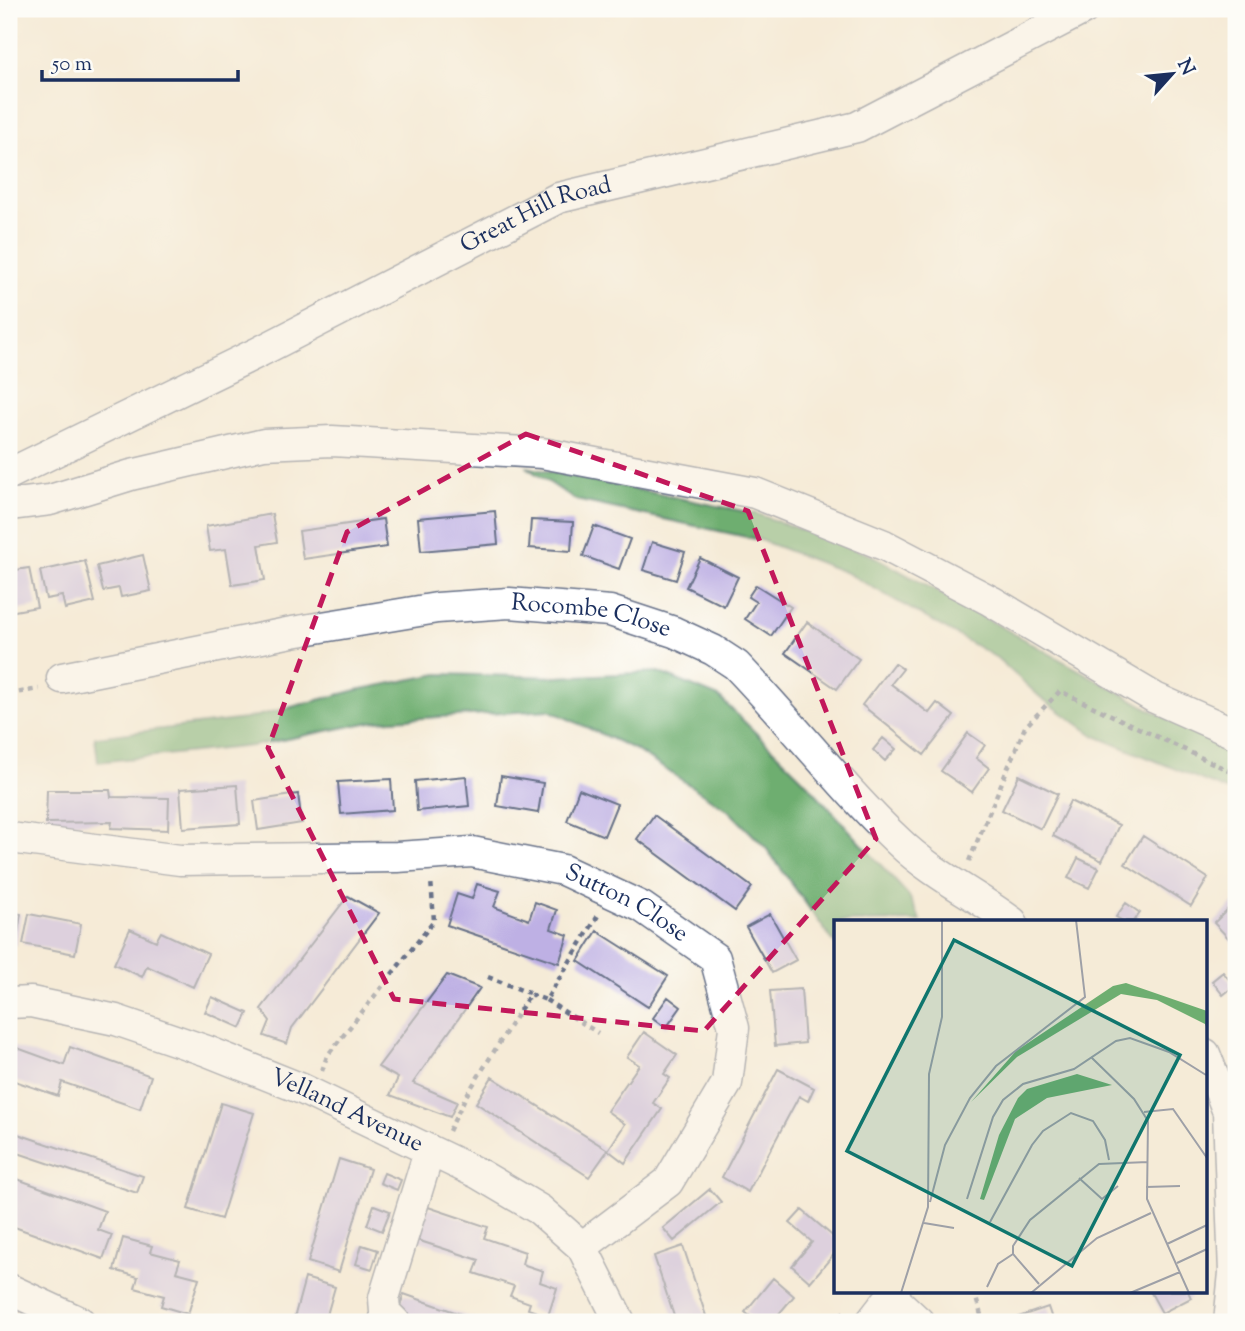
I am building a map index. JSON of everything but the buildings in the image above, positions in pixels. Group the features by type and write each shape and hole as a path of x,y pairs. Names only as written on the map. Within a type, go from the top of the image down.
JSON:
{"street":[{"name":"Great Hill Road","path":"9,474 259,352 558,198 857,127 1084,9"},
{"path":"9,505 50,500 131,475 264,444 332,441 542,453 755,494 871,540 991,601 1155,698 1236,734"},
{"name":"Rocombe Close","path":"62,678 292,632 436,608 509,603 610,611 674,632 713,650 737,665 899,842 929,868 1009,920"},
{"name":"Sutton Close","path":"10,838 180,860 472,852 563,870 642,907 715,958 733,1028 726,1083 668,1182 582,1247"},
{"name":"Velland Avenue","path":"9,1003 31,1002 116,1020 207,1051 313,1094 479,1174 540,1210 582,1247 620,1322"},
{"path":"1206,1057 1227,1112 1234,1273 1229,1322"},
{"path":"395,1322 385,1312 384,1298 433,1154"},
{"path":"9,1289 80,1322"},
{"path":"871,1322 893,1294 919,1322"}],"path":[{"path":"957,884 1025,727 1060,691 1236,774"},
{"path":"313,1094 327,1056 434,921 430,855"},
{"path":"546,1000 612,892"},
{"path":"488,976 546,1000 598,1033"},
{"path":"433,1154 530,993"},
{"path":"974,1292 983,1322"}],"highlighted area":[{"path":"526,434 748,511 876,839 704,1031 394,999 268,748 347,532"}],"green space":[{"path":"526,467 757,514 873,556 1155,712 1236,753 1236,794 1095,736 1040,697 997,658 847,573 760,540 576,500"},
{"path":"658,672 719,697 802,778 909,896 921,920 834,920 834,943 766,848 728,810 634,749 549,710 376,721 252,746 98,762 95,737 245,719 357,690 438,674 557,677"}]}
